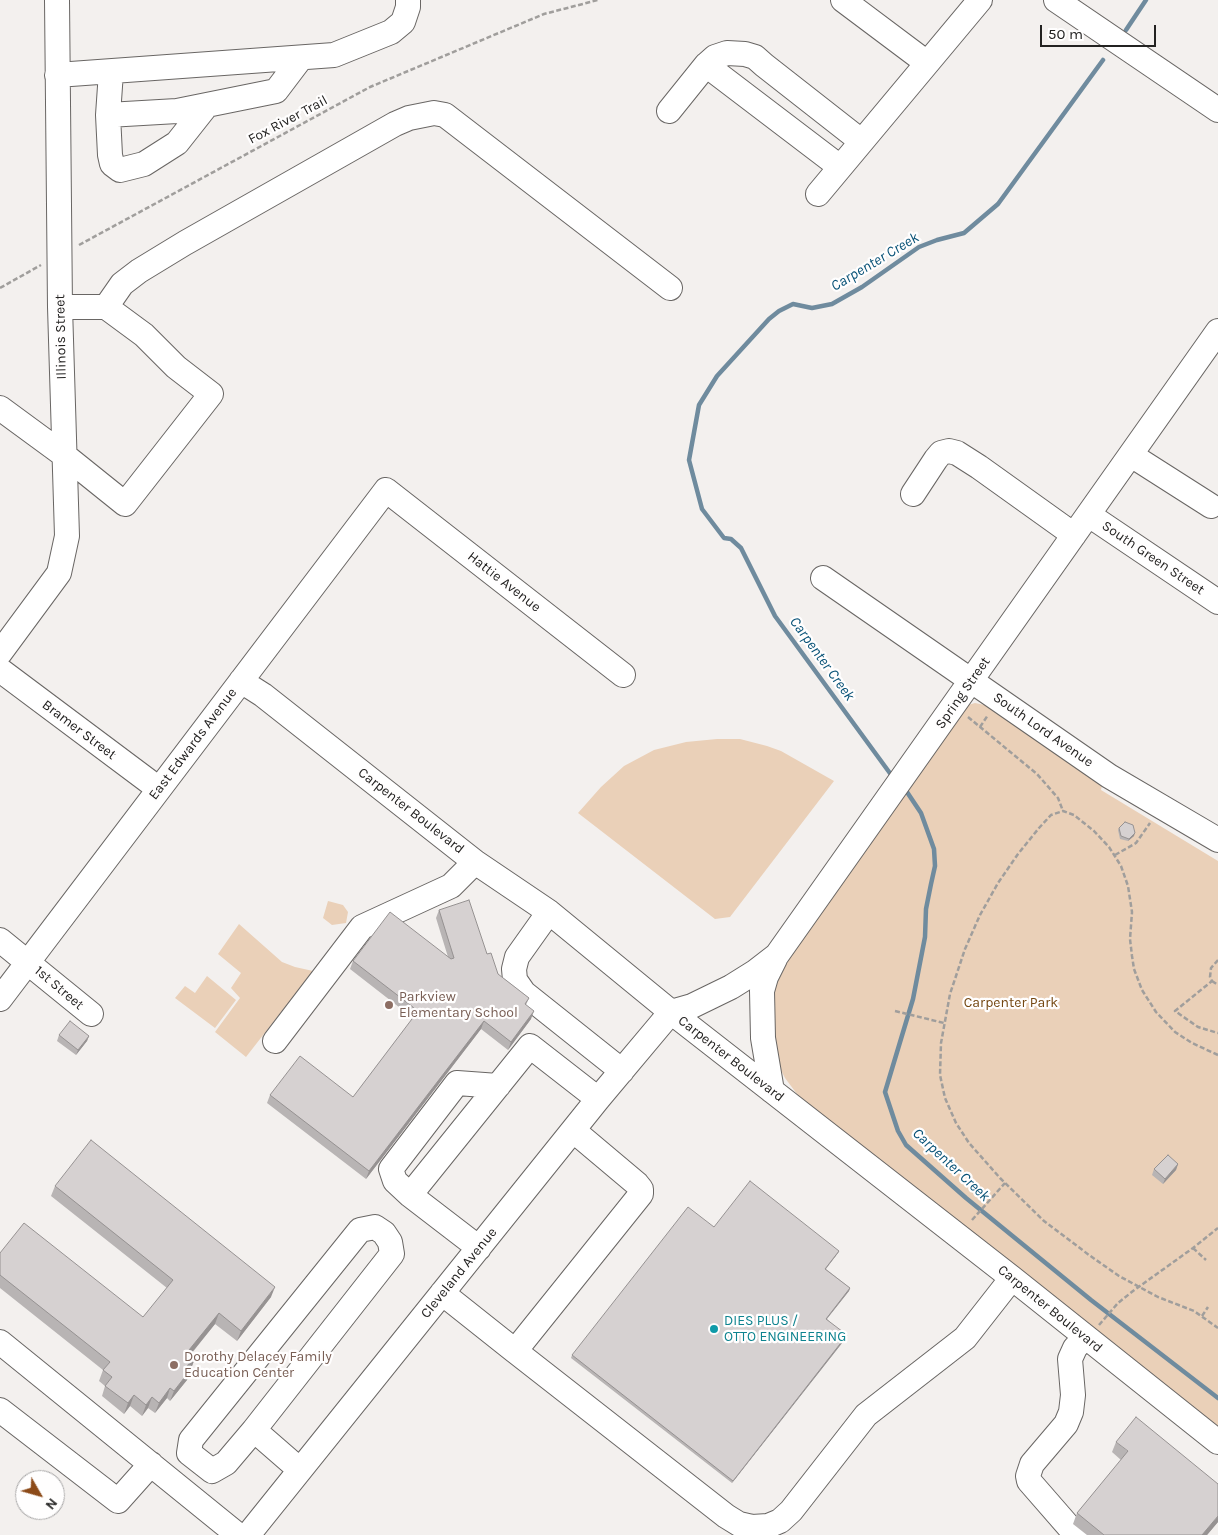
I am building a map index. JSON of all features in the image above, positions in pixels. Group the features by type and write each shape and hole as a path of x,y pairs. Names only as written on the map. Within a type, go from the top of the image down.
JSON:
{"street":[{"name":"Illinois Street","path":"0,653 61,570 66,536 60,307 57,0"},
{"path":"57,75 334,56 392,32 403,22 408,7 408,0"},
{"path":"843,0 927,63"},
{"path":"818,194 980,0"},
{"path":"1056,0 1218,110"},
{"path":"669,111 706,64 726,53 745,54 754,58 861,141"},
{"path":"108,115 177,110 276,92 301,58"},
{"path":"706,64 840,167"},
{"path":"110,72 108,115 110,156 112,164 120,170 144,164 176,143 207,105"},
{"path":"106,307 122,284 184,243 395,124 434,113 445,115 670,288"},
{"path":"0,408 64,455 125,504 211,394 176,367 144,336 106,307 60,307"},
{"name":"Spring Street","path":"671,1012 692,1006 731,987 777,955 1131,455 1211,356 1218,331"},
{"path":"913,494 936,459 941,453 948,451 958,454 979,467 1074,535"},
{"path":"1131,455 1211,506"},
{"name":"Hattie Avenue","path":"386,490 623,675"},
{"name":"East Edwards Avenue","path":"0,999 386,490"},
{"name":"South Green Street","path":"1089,515 1218,602"},
{"name":"South Lord Avenue","path":"823,578 1094,765 1218,840"},
{"name":"Bramer Street","path":"0,670 159,790"},
{"name":"Carpenter Boulevard","path":"241,681 262,695 476,862 549,912 671,1012 1012,1278 1218,1442"},
{"path":"275,1041 362,927 451,886 476,862"},
{"path":"549,912 517,957 514,970 516,980 524,993 622,1071"},
{"name":"1st Street","path":"0,940 91,1014"},
{"path":"772,1091 763,1038 762,991 777,955"},
{"name":"Cleveland Avenue","path":"248,1535 598,1099 671,1012"},
{"path":"410,1195 530,1046 598,1099"},
{"path":"479,1248 410,1195 395,1181 391,1169 457,1083 498,1086"},
{"path":"515,1351 641,1194 641,1189 637,1184 574,1131"},
{"path":"375,1227 384,1233 390,1242 392,1254 254,1430 226,1463 212,1471 189,1453 191,1440 360,1230 375,1227"},
{"path":"442,1294 726,1516 739,1524 752,1527 768,1526 780,1521 792,1511 866,1414 965,1338 1012,1278"},
{"path":"1076,1535 1029,1481 1028,1476 1032,1464 1066,1424 1071,1412 1073,1394 1070,1359 1075,1348 1085,1337"},
{"path":"0,1342 238,1535"},
{"path":"0,1410 118,1501 151,1464"},
{"path":"254,1430 300,1470"}],"path":[{"name":"Fox River Trail","path":"0,288 370,87 544,14 598,0"},
{"path":"962,713 1042,778 1058,798 1062,812"},
{"path":"1115,855 1139,840 1161,807"},
{"path":"1218,1055 1192,1044 1175,1032 1156,1012 1142,990 1134,970 1132,956 1130,939 1132,912 1128,886 1115,855 1102,838 1069,812 1051,815 1008,868 989,898 969,937 960,961 950,994 940,1051 941,1082 948,1105 962,1133 1005,1183 1044,1221 1109,1269 1158,1297 1183,1306 1202,1316 1218,1328"},
{"path":"1218,960 1211,968 1210,977 1218,985"},
{"path":"1212,981 1175,1011 1198,1027 1218,1034"},
{"path":"895,1011 944,1023"},
{"path":"972,1220 1005,1183"},
{"path":"1104,1321 1113,1310 1140,1286 1218,1228"},
{"path":"1193,1248 1206,1260"},
{"path":"1202,1316 1208,1307"}],"green space":[{"name":"Carpenter Park","path":"975,703 990,706 1102,785 1101,790 1218,861 1218,1430 803,1102 780,1068 775,1050 773,1000 777,980 786,961 963,710 968,705"},
{"path":"740,739 781,751 834,781 730,917 715,919 578,813 601,787 624,766 654,750 686,742"},
{"path":"328,901 343,905 348,912 346,923 332,925 323,918"},
{"path":"239,924 282,962 313,971 246,1057 215,1032 240,998 231,988 241,973 218,954"},
{"path":"207,976 236,1000 215,1028 175,998 185,986 195,993"}],"building":[{"path":"1125,822 1133,825 1135,833 1129,839 1121,836 1119,828"},
{"path":"469,900 487,954 491,953 498,974 529,998 525,1004 534,1011 511,1042 484,1021 369,1171 270,1095 300,1056 353,1097 418,1011 353,961 390,912 451,959 454,958 439,910"},
{"path":"70,1021 89,1036 78,1050 59,1035"},
{"path":"91,1140 275,1287 241,1331 219,1313 189,1350 196,1356 187,1366 191,1369 174,1391 170,1388 159,1403 152,1397 146,1405 134,1395 128,1403 105,1386 112,1377 103,1370 110,1362 0,1275 0,1253 24,1223 143,1317 173,1280 55,1186"},
{"path":"1168,1155 1178,1164 1165,1179 1154,1169"},
{"name":"DIES PLUS / OTTO ENGINEERING","path":"750,1181 839,1251 825,1269 850,1288 826,1319 847,1335 733,1481 572,1355 688,1207 714,1227"},
{"path":"1136,1417 1218,1484 1218,1516 1202,1535 1104,1535 1077,1513 1128,1451 1116,1442"}],"waterway":[{"name":"Carpenter Creek","path":"1126,30 1146,0"},
{"name":"Carpenter Creek","path":"892,776 775,616 741,548 731,539 724,538 702,509 689,460 699,405 717,376 769,319 779,311 793,304 812,308 832,304 862,287 919,247 964,233 998,204 1103,60"},
{"name":"Carpenter Creek","path":"907,792 921,813 934,849 935,866 926,909 925,937 913,999 885,1092 898,1131 906,1145 966,1198 1091,1300 1218,1398"}],"place":[{"name":"Parkview Elementary School","path":"389,1005"},
{"name":"DIES PLUS / OTTO ENGINEERING","path":"714,1329"},
{"name":"Dorothy Delacey Family Education Center","path":"174,1365"}]}
